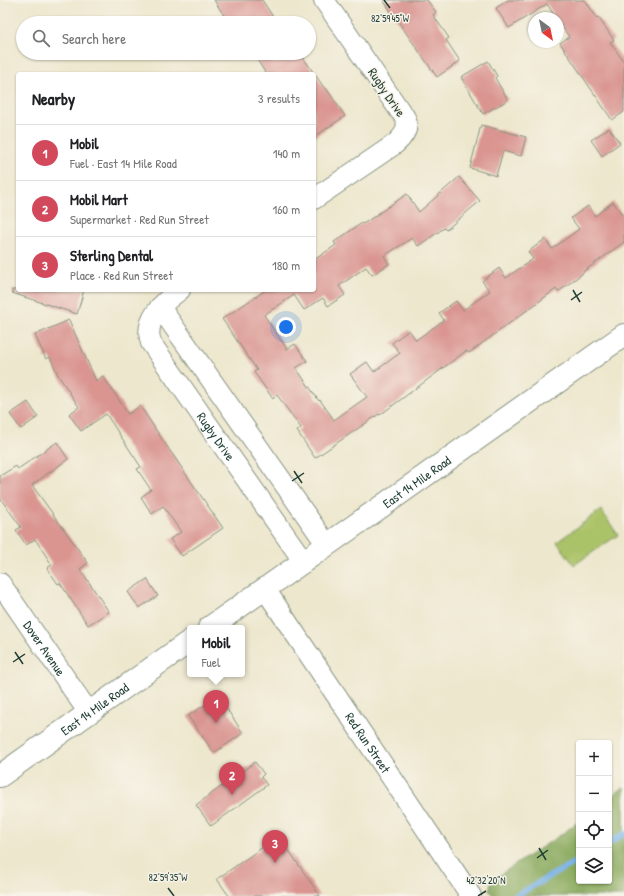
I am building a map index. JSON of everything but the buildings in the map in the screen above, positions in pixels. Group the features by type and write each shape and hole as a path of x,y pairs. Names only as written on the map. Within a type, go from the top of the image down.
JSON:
{"main road":[{"name":"East 14 Mile Road","path":"213,625 624,335"},
{"name":"East 14 Mile Road","path":"0,776 187,643"}],"street":[{"name":"Rugby Drive","path":"316,198 402,138 406,130 406,120 324,0"},
{"name":"Rugby Drive","path":"177,292 160,307 153,318 148,336 151,343 304,562"},
{"path":"160,307 328,545"},
{"path":"207,423 230,407"},
{"name":"Dover Avenue","path":"0,584 89,713"},
{"name":"Red Run Street","path":"265,589 471,896"}],"green space":[{"path":"601,510 618,535 574,565 557,542"},
{"path":"624,787 624,896 494,896 489,890 492,880 576,823 576,884 612,884 612,796"}],"waterway":[{"path":"612,841 624,834"},
{"path":"515,896 576,862"}],"place":[{"name":"Mobil","path":"216,723"},
{"name":"Mobil Mart","path":"232,795"},
{"name":"Sterling Dental","path":"275,863"}]}
